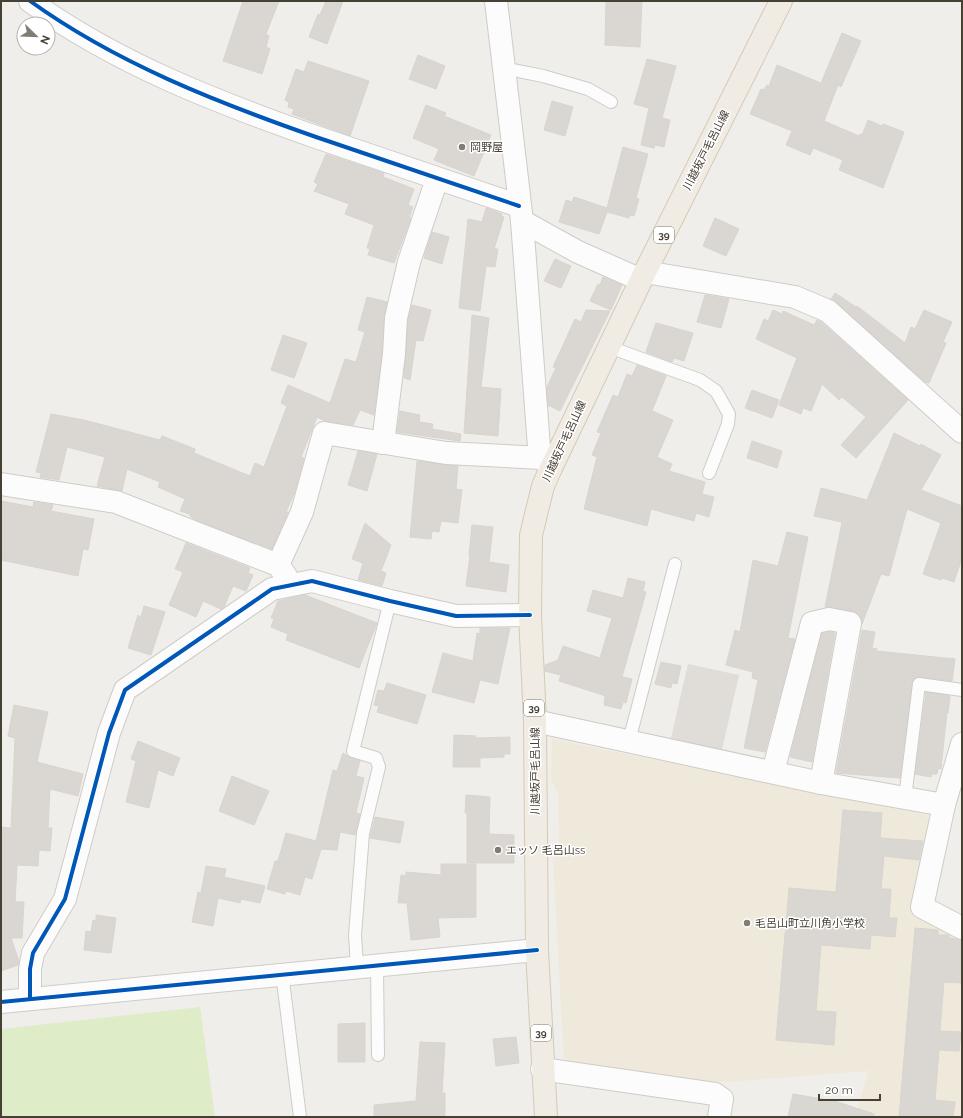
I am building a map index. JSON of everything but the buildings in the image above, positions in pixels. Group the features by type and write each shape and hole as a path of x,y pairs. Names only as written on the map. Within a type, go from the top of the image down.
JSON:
{"main road":[{"name":"川越坂戸毛呂山線","path":"546,1117 542,1069 537,950 535,721 530,615 531,535 543,486 546,464 609,347 781,1"}],"street":[{"path":"30,1 53,18 124,59 233,108 437,179 520,213 578,252 643,276 795,297 828,312 962,432"},
{"path":"278,565 302,512 324,433 446,453 546,464 539,447 520,213 496,1"},
{"path":"383,443 394,354 396,318 409,262 437,179"},
{"path":"1,484 116,502 278,565 293,585"},
{"path":"30,999 30,969 33,953 64,899 109,733 125,690 272,589 312,581 456,616 530,615"},
{"path":"773,772 812,623 829,619 850,623 821,783"},
{"path":"535,721 821,783 944,805"},
{"path":"962,744 944,805 922,907 962,928"},
{"path":"1,1002 282,973 537,950"},
{"path":"542,1069 715,1094 722,1099 719,1117"}],"lane":[{"path":"503,68 543,76 588,88 610,102"},
{"path":"609,347 700,380 716,391 729,414 728,424 709,473"},
{"path":"629,741 675,564"},
{"path":"378,1055 367,966 355,935 362,832 379,767 376,758 354,750 390,601"},
{"path":"905,798 919,684 962,690"},
{"path":"282,973 300,1117"}],"shaded area":[{"path":"688,664 739,675 721,754 670,742"},
{"name":"毛呂山町立川角小学校","path":"552,739 927,815 931,828 913,913 962,933 962,1117 856,1117 868,1071 728,1082 680,1080 564,1063 553,859 559,844 558,793 551,780"}],"green space":[{"path":"200,1007 215,1117 1,1117 1,1029"}],"cycle path":[{"path":"30,1 63,23 132,62 204,95 279,124 519,206"},
{"path":"30,999 30,969 33,953 65,899 109,733 125,690 272,589 312,581 456,616 530,615"},
{"path":"1,1002 537,950"}],"place":[{"name":"岡野屋","path":"462,147"},
{"name":"エッソ 毛呂山ss","path":"498,850"},
{"name":"毛呂山町立川角小学校","path":"747,923"}]}
